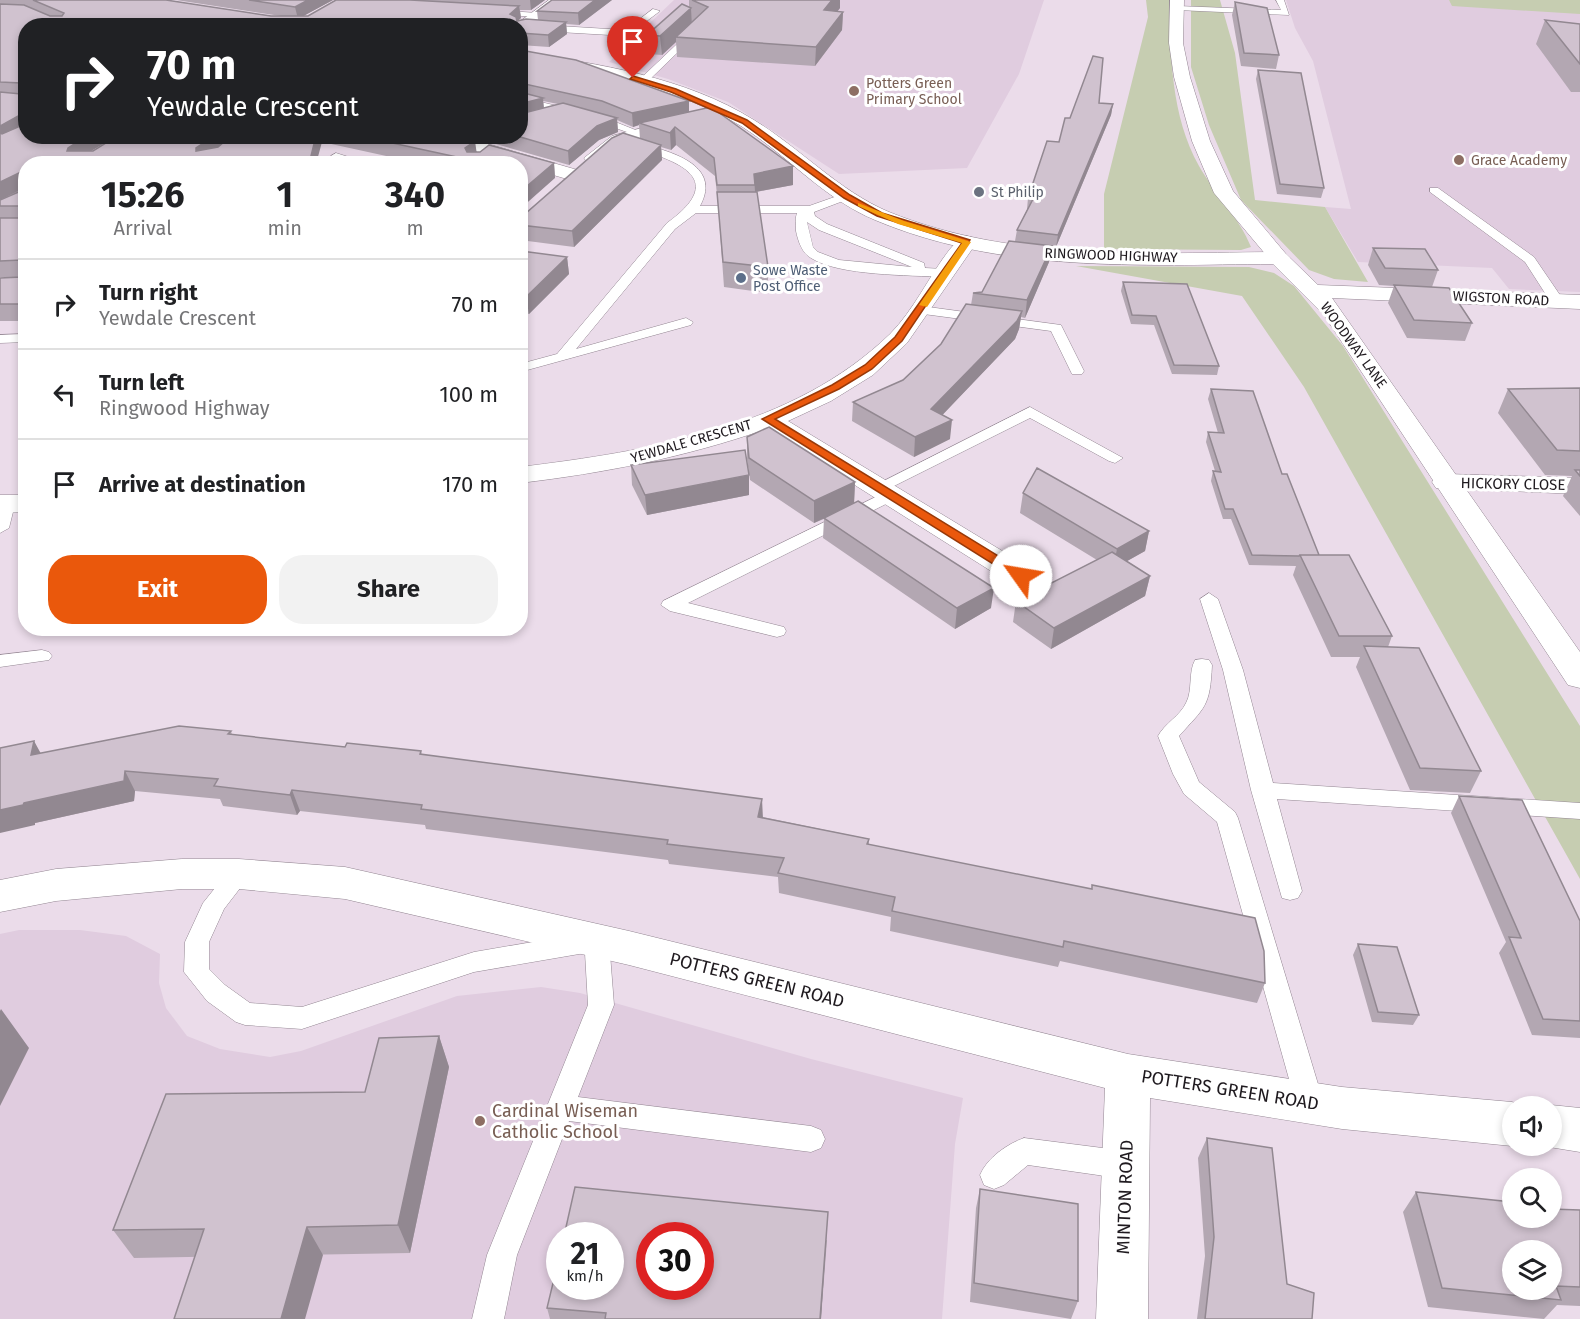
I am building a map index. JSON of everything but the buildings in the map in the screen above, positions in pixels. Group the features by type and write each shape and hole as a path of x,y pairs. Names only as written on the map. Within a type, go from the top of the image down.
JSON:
{"street":[{"path":"528,22 558,0"},
{"name":"WOODWAY LANE","path":"1177,4 1176,43 1182,77 1201,141 1224,193 1279,258 1314,291 1377,375 1446,482 1580,676"},
{"name":"RINGWOOD HIGHWAY","path":"528,57 643,81 728,113 762,132 847,196 879,214 967,242 1074,256 1279,258"},
{"path":"556,191 606,146 618,140 638,133 728,113"},
{"path":"463,144 492,156"},
{"path":"528,165 574,176"},
{"name":"YEWDALE CRESCENT","path":"528,474 610,463 666,451 767,419 835,387 868,367 898,339 921,310 939,272 967,242"},
{"name":"WIGSTON ROAD","path":"1314,291 1580,302"},
{"path":"767,419 1021,576"},
{"name":"HICKORY CLOSE","path":"1446,482 1580,486"},
{"name":"POTTERS GREEN ROAD","path":"0,897 56,885 126,877 239,874 345,883 597,941 1128,1074 1310,1104 1502,1123"},
{"name":"MINTON ROAD","path":"1122,1319 1128,1074"},
{"path":"1562,1128 1580,1130"}],"lane":[{"path":"1177,4 1286,13 1280,0"},
{"path":"528,27 627,33 656,11"},
{"path":"490,12 537,15"},
{"path":"643,81 702,25 685,18"},
{"path":"528,102 566,110 638,133"},
{"path":"543,117 566,110"},
{"path":"562,357 671,226 693,210 701,192 699,179 688,166 668,156 618,140"},
{"path":"1434,190 1530,260 1557,301"},
{"path":"693,210 808,208 847,196"},
{"path":"808,208 801,216 804,239 813,255 831,262 939,272"},
{"path":"808,208 810,218 823,228 939,272"},
{"path":"921,310 1056,328 1077,371"},
{"path":"528,366 686,322"},
{"path":"0,339 18,338"},
{"path":"777,631 670,605 1030,412 1115,458"},
{"path":"1209,599 1233,670 1262,790 1290,891"},
{"path":"0,661 42,656"},
{"path":"1202,665 1200,699 1187,717 1172,728 1168,736 1186,781 1199,796 1213,804 1227,818 1310,1104"},
{"path":"1262,790 1580,811"},
{"path":"239,874 215,903 197,942 198,972 216,993 245,1014 302,1018 474,962 597,941 601,1005 502,1255 488,1319"},
{"path":"561,1107 811,1139"},
{"path":"994,1175 1024,1151 1126,1165"}],"shaded area":[{"name":"Potters Green Primary School","path":"674,0 1044,0 1019,74 967,168 839,174 728,102 668,79 609,62"},
{"name":"Grace Academy","path":"1286,0 1580,0 1580,292 1509,289 1492,268 1358,262 1325,207 1351,209 1313,61 1295,28"},
{"name":"Cardinal Wiseman Catholic School","path":"19,930 80,930 126,936 160,954 159,983 166,1008 187,1036 220,1049 270,1057 301,1051 457,996 541,987 580,993 811,1059 963,1098 955,1144 942,1319 0,1319 0,934"}],"green space":[{"path":"1146,0 1170,0 1174,85 1183,127 1199,166 1240,226 1251,247 1241,250 1104,249 1104,194 1148,17"},
{"path":"1191,0 1220,0 1235,53 1255,200 1325,207 1368,282 1334,279 1309,270 1241,200 1209,125 1191,67"},
{"path":"1449,0 1580,0 1580,14 1452,6"},
{"path":"1076,266 1249,267 1274,273 1294,286 1343,346 1580,726 1580,879 1304,387 1242,296"}],"slow traffic":[{"path":"860,204 901,223 967,242 924,305"}],"place":[{"name":"Potters Green Primary School","path":"854,91"},
{"name":"Grace Academy","path":"1459,160"},
{"name":"St Philip","path":"979,192"},
{"name":"Sowe Waste Post Office","path":"741,278"},
{"name":"Cardinal Wiseman Catholic School","path":"480,1121"}],"route":[{"path":"633,78 673,91 745,122 762,132 847,196 879,214 901,223 967,242 921,310 898,339 868,367 802,404 767,419 1021,576"}]}
